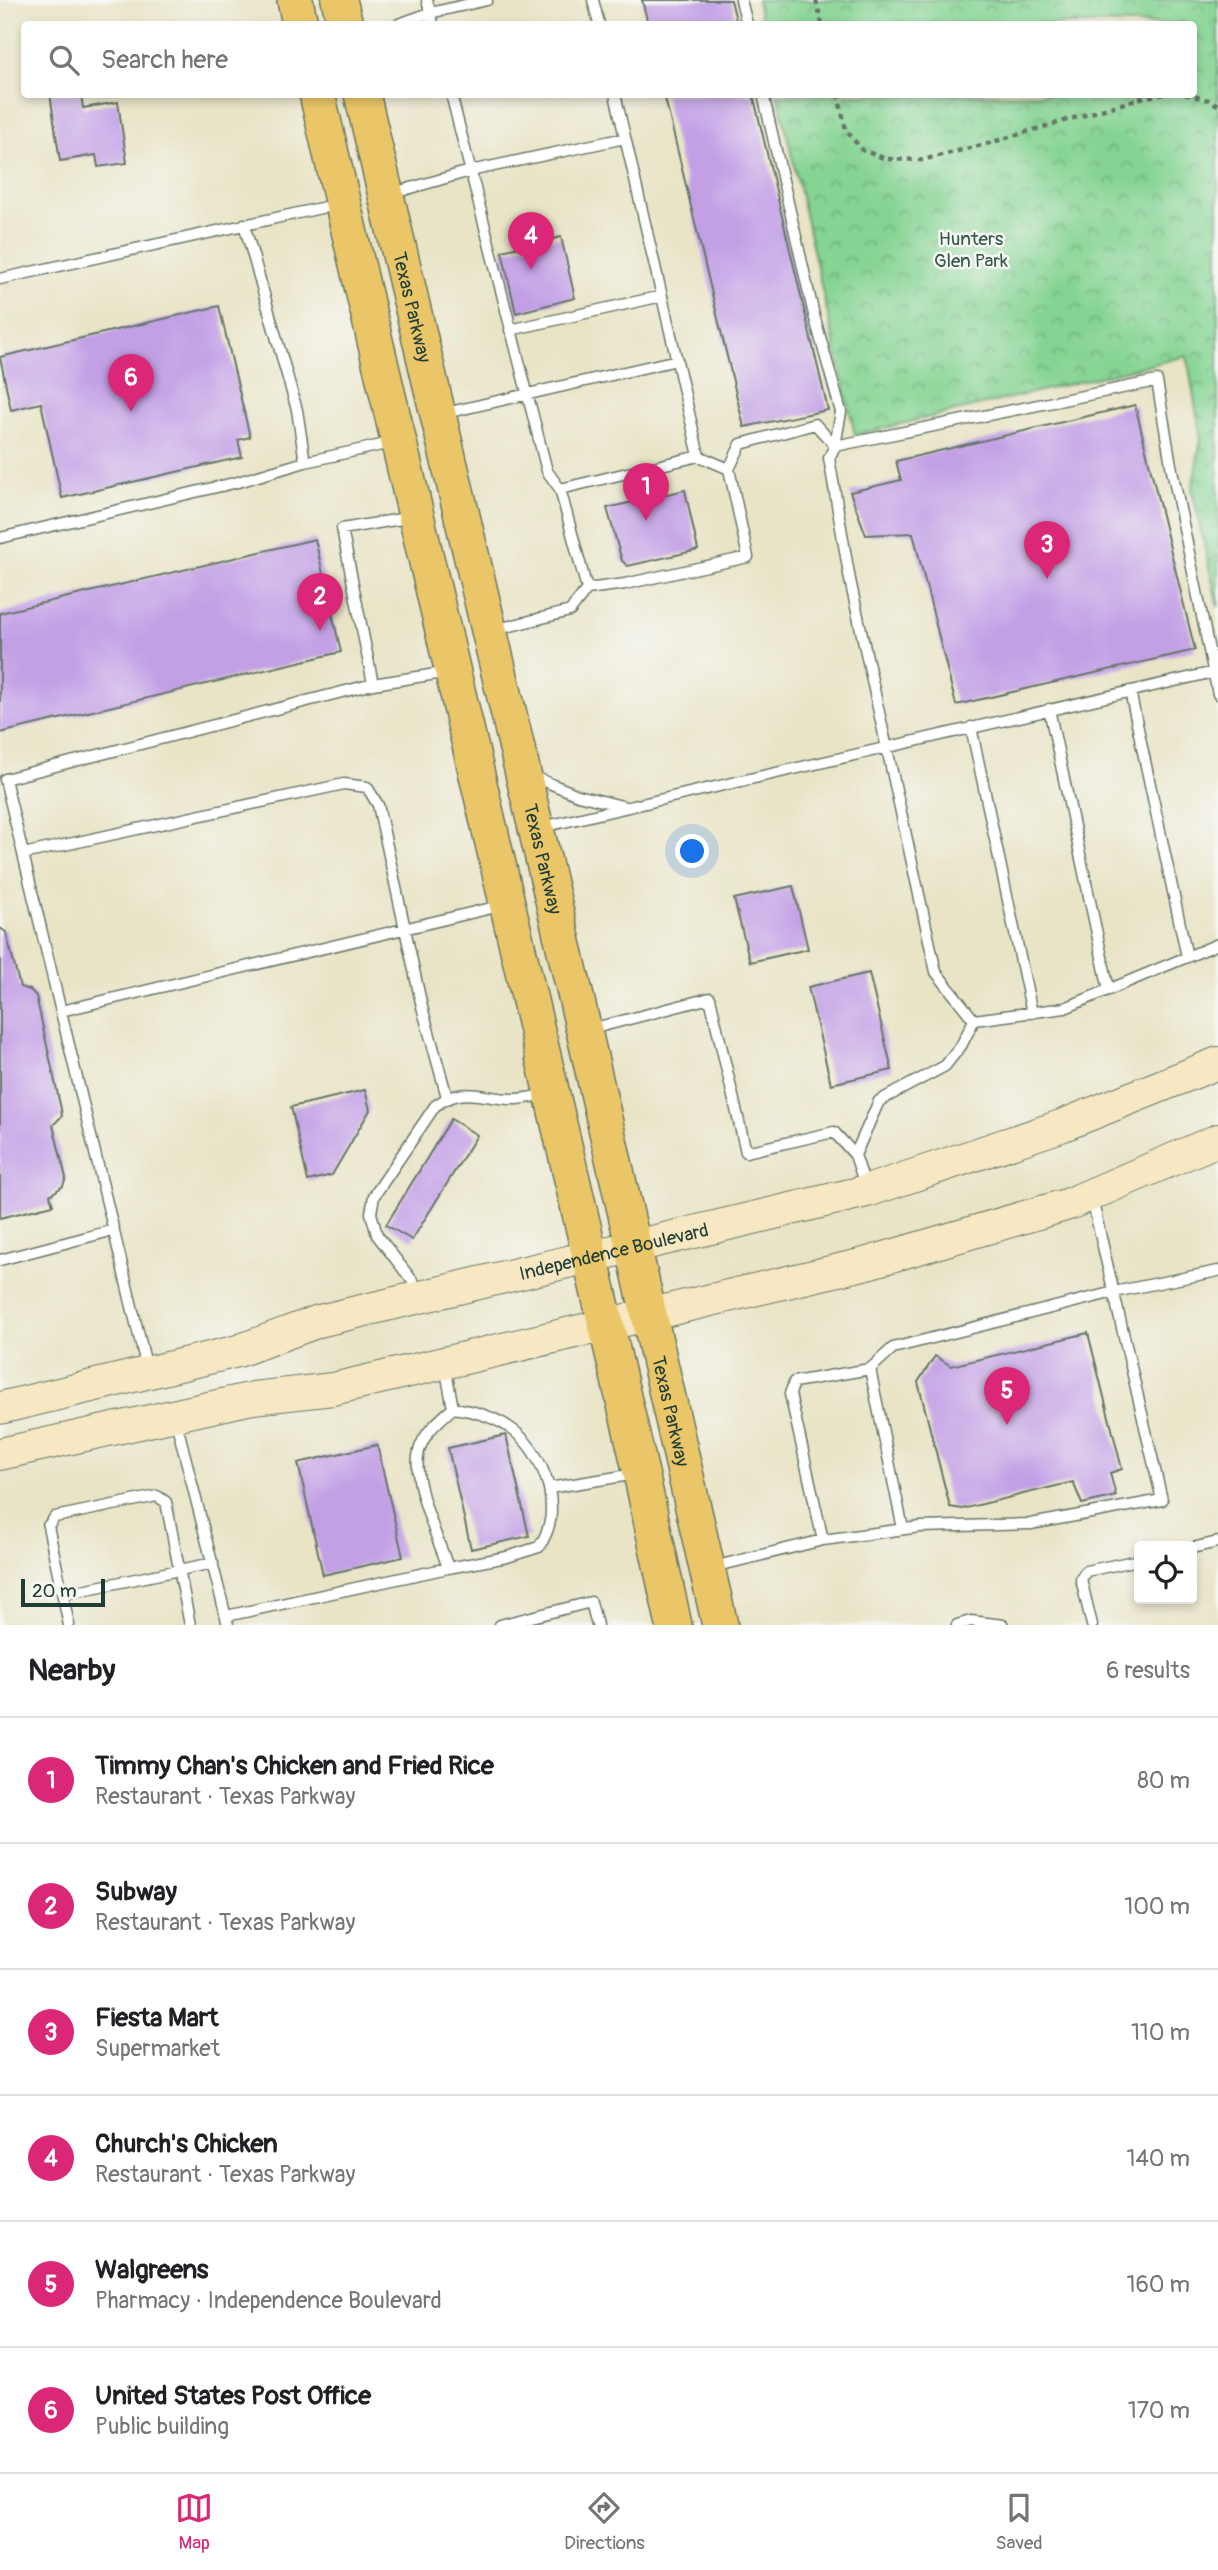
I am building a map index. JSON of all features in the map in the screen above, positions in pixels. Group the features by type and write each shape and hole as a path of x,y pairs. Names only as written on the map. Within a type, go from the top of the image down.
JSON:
{"main road":[{"path":"295,0 299,21"},
{"path":"339,0 344,21"},
{"path":"318,98 674,1625"},
{"name":"Texas Parkway","path":"363,98 584,1031 720,1625"},
{"path":"343,204 356,207 368,217 379,258 405,271"},
{"path":"423,552 451,577 459,610 473,625 490,631"},
{"name":"Independence Boulevard","path":"0,1408 238,1352 319,1321 867,1191 1061,1126 1218,1063"},
{"path":"0,1454 253,1398 333,1389 864,1264 1069,1204 1218,1140"},
{"path":"148,1374 174,1414"}],"lane":[{"path":"427,0 432,21"},
{"path":"407,21 487,0"},
{"path":"593,0 598,21"},
{"path":"741,0 746,21"},
{"path":"451,98 547,471 560,489 587,589"},
{"path":"616,98 699,456"},
{"path":"764,98 814,315 841,411 835,446 829,458 850,580 936,972 974,1020"},
{"path":"387,195 470,172 625,138"},
{"path":"0,279 343,204"},
{"path":"244,224 297,410 305,462"},
{"path":"510,330 662,296"},
{"path":"438,414 677,360"},
{"path":"835,446 1157,381 1171,465 1218,694"},
{"path":"490,631 570,611 587,589 625,584 748,556 729,469 741,444 815,424 835,446"},
{"path":"0,538 214,488 305,462 397,442"},
{"path":"560,489 699,456 729,469"},
{"path":"373,684 342,529 415,517"},
{"path":"148,1374 5,779 373,684 451,672"},
{"path":"536,829 1213,672"},
{"path":"1130,691 1186,957"},
{"path":"1049,709 1109,990"},
{"path":"971,727 1031,1013"},
{"path":"522,769 542,782 629,807"},
{"path":"23,854 344,784 367,787 378,805 422,1007 447,1097"},
{"path":"61,1011 507,904"},
{"path":"974,1020 1065,1008 1218,944"},
{"path":"584,1031 710,998 746,1152 834,1132 855,1155 867,1191"},
{"path":"855,1155 879,1101 945,1066 961,1046 974,1020"},
{"path":"425,1297 377,1236 371,1213 374,1196 435,1106 447,1097 465,1093 512,1100 552,1094"},
{"path":"707,1568 823,1540 903,1529 1031,1524 1162,1500 1091,1195"},
{"path":"0,1260 114,1230"},
{"path":"823,1540 790,1394 794,1382 870,1369 893,1348 1114,1292 1218,1270"},
{"path":"444,1363 453,1408"},
{"path":"870,1369 903,1529"},
{"path":"174,1414 227,1620 448,1568 515,1556 539,1547 551,1524 552,1507 544,1470 519,1433 485,1414 453,1408"},
{"path":"448,1568 418,1471 422,1443 431,1428 453,1408"},
{"path":"549,1488 640,1473"},
{"path":"69,1625 48,1526 55,1517 157,1496 166,1502 190,1625"},
{"path":"1197,1547 1218,1542"},
{"path":"1092,1625 1081,1579 1086,1572 1134,1561"},
{"path":"63,1594 213,1563"},
{"path":"500,1625 592,1602 597,1625"},
{"path":"957,1625 971,1621 1003,1625"}],"path":[{"path":"816,0 821,21"},
{"path":"1197,97 1218,105"},
{"path":"839,98 846,130 862,150 886,159 922,160 1142,98"}],"green space":[{"name":"Hunters Glen Park","path":"757,0 1218,0 1218,607 1192,490 1201,439 1187,356 855,435 779,98 1197,98 1197,21 761,21"}],"building":[{"path":"642,0 731,0 736,21 647,21"},
{"path":"51,98 82,98 83,108 118,102 127,163 98,167 96,155 60,161"},
{"path":"665,98 754,98 828,410 744,427"},
{"path":"561,237 575,298 516,313 502,251"},
{"path":"219,306 250,437 238,440 242,457 62,498 41,403 11,410 0,357"},
{"path":"1135,405 1195,650 956,705 913,533 866,535 850,492 901,480 896,461"},
{"path":"685,490 698,550 628,566 622,561 607,508"},
{"path":"315,539 341,652 0,733 0,613"},
{"path":"793,886 808,949 750,962 734,899"},
{"path":"0,928 6,932 20,987 30,990 36,996 61,1109 62,1116 53,1125 66,1178 63,1186 50,1195 53,1205 0,1218"},
{"path":"869,973 892,1070 831,1084 808,987"},
{"path":"365,1090 370,1110 332,1175 308,1181 291,1107"},
{"path":"451,1119 477,1135 412,1240 386,1225"},
{"path":"1088,1333 1122,1469 1110,1473 1116,1496 1082,1504 1073,1482 962,1509 950,1507 918,1382 935,1356 951,1366"},
{"path":"506,1435 529,1536 471,1549 448,1448"},
{"path":"377,1445 403,1557 323,1575 298,1463"}],"place":[{"name":"Church's Chicken","path":"531,270"},
{"name":"United States Post Office","path":"131,412"},
{"name":"Timmy Chan's Chicken and Fried Rice","path":"646,521"},
{"name":"Fiesta Mart","path":"1047,579"},
{"name":"Subway","path":"320,631"},
{"name":"Walgreens","path":"1007,1425"}]}
